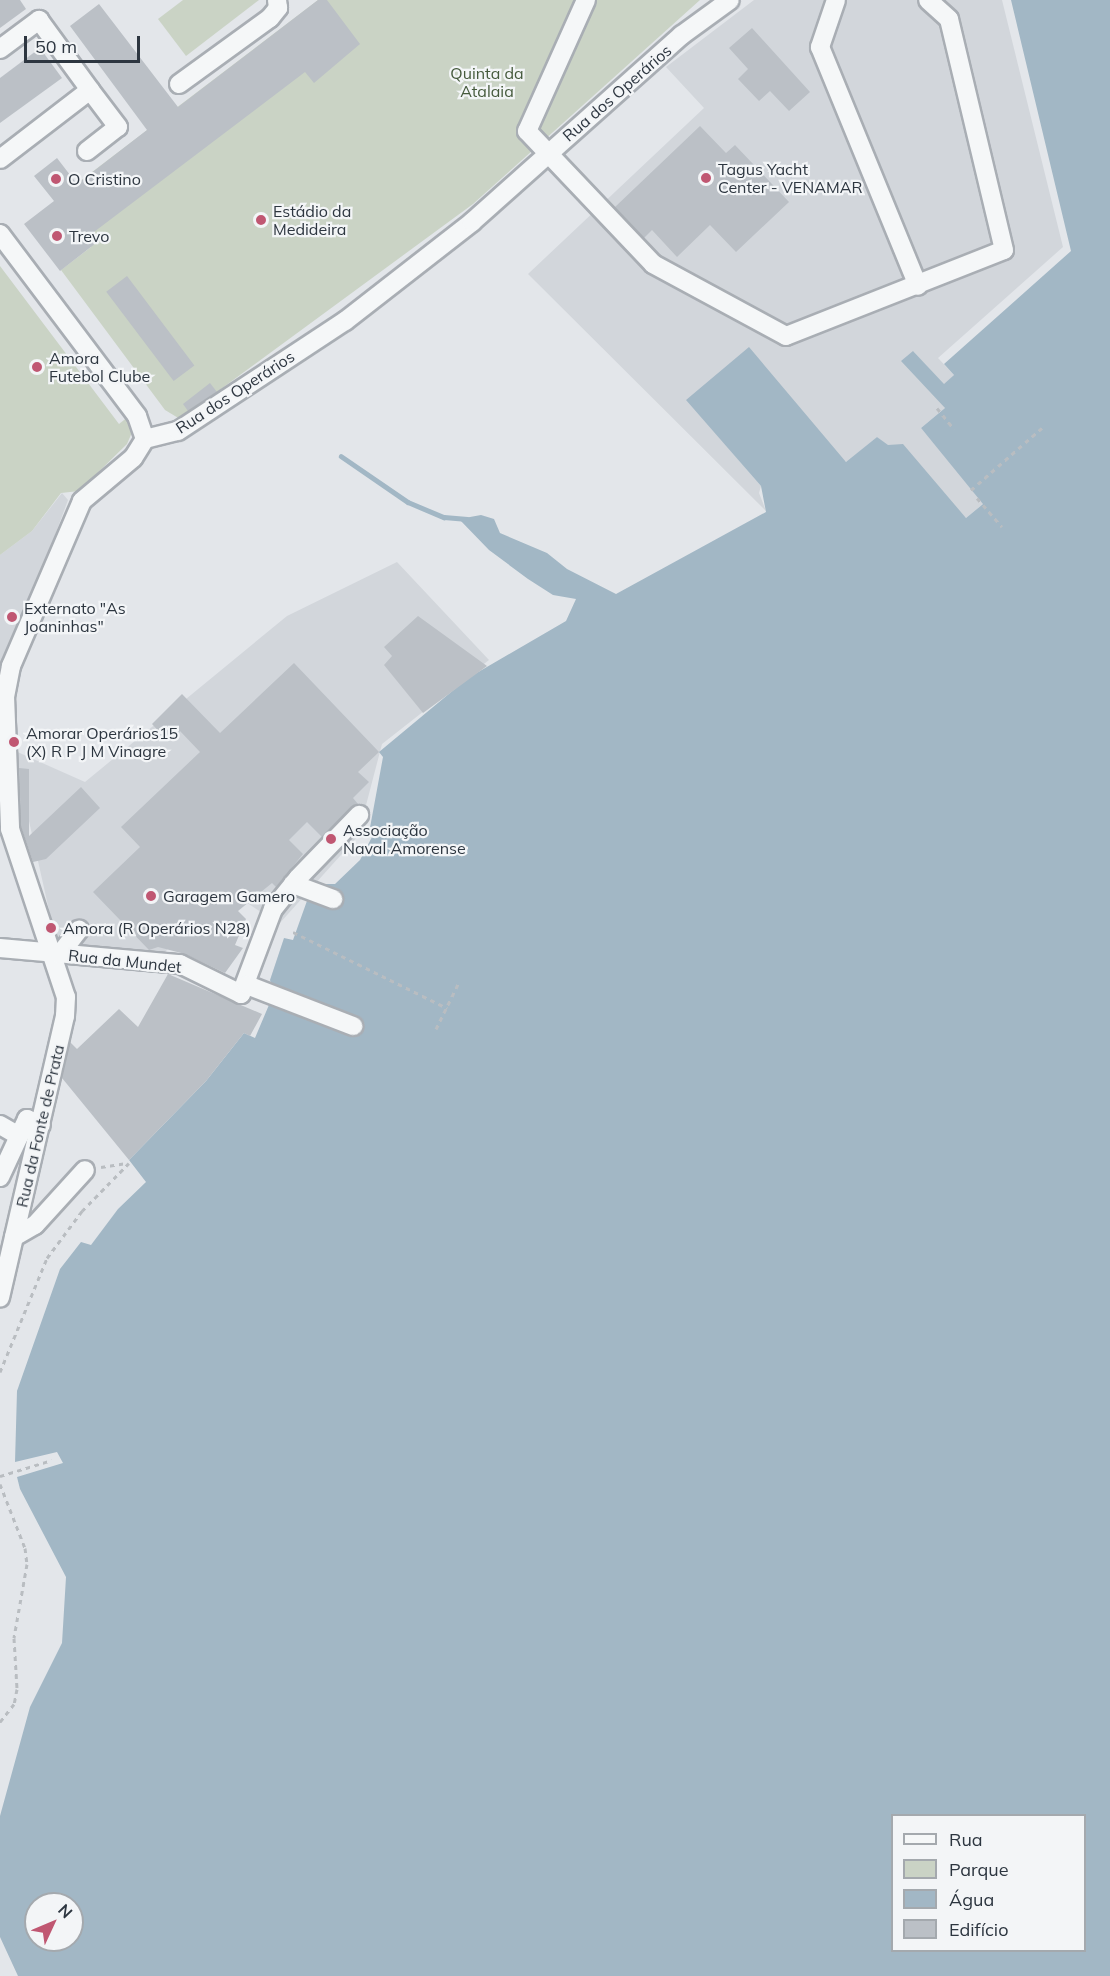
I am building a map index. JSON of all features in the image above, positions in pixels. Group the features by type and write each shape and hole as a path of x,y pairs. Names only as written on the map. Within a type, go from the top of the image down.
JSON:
{"street":[{"path":"179,84 270,18 278,8 277,0"},
{"path":"586,0 527,131 653,264 786,336 918,286 1004,250 949,19 928,0"},
{"name":"Rua dos Operários","path":"145,439 178,431 345,321 472,222 682,35 730,0"},
{"path":"836,0 820,47 918,286"},
{"path":"0,49 39,20 118,127 87,151"},
{"path":"0,159 90,90"},
{"path":"0,234 137,416 145,439 133,458 82,501 11,666 2,700 3,752 10,829"},
{"path":"0,813 10,829 56,954"},
{"path":"353,1026 247,985 275,906 359,814"},
{"path":"293,884 333,899"},
{"path":"56,954 79,930"},
{"path":"0,948 56,954"},
{"name":"Rua da Mundet","path":"56,954 180,964 241,994 247,985"},
{"name":"Rua da Fonte de Prata","path":"0,1298 65,1016 66,997 56,954"},
{"path":"0,1177 27,1119 41,1125"},
{"path":"0,1125 20,1136"},
{"path":"14,1237 35,1225 85,1170"}],"path":[{"path":"937,408 954,429"},
{"path":"971,490 1044,426"},
{"path":"977,498 1002,527"},
{"path":"294,932 447,1008"},
{"path":"436,1029 459,982"},
{"path":"0,1372 47,1258 82,1211 129,1163 85,1170"},
{"path":"0,1476 52,1460"},
{"path":"0,1484 26,1548 27,1564 14,1638 17,1689 14,1704 0,1722"}],"shaded area":[{"path":"754,0 1002,0 1063,247 938,358 954,375 944,385 913,351 945,408 921,428 984,503 966,518 877,437 847,462 687,400 761,486 759,493 766,511 528,274 704,108 666,67"},
{"name":"Externato \"As Joaninhas\"","path":"62,493 68,500 0,684 0,555 32,531"},
{"path":"397,562 489,660 382,744 358,836 279,924 226,889 164,953 58,950 13,750 85,782 287,616"}],"green space":[{"path":"183,0 259,0 186,56 158,19"},
{"name":"Estádio da Medideira","path":"318,0 700,0 473,204 180,419 165,410 61,270 91,247 54,201"},
{"name":"Amora Futebol Clube","path":"0,266 119,424 129,416 133,430 127,444 79,491 61,493 32,531 0,555"}],"water":[{"path":"1011,0 1110,0 1110,1976 18,1976 0,1937 0,1816 30,1707 62,1643 66,1577 20,1489 17,1477 63,1463 57,1452 15,1462 17,1391 60,1269 81,1242 91,1245 118,1209 146,1182 129,1160 206,1081 244,1033 255,1038 274,993 270,980 284,938 293,940 313,884 335,884 360,860 372,837 369,833 383,757 379,752 468,678 566,621 576,599 553,595 528,579 489,550 459,519 481,515 494,519 500,533 547,553 567,569 616,594 766,512 761,486 686,400 749,347 846,462 877,437 888,445 903,444 966,518 983,504 921,428 945,408 901,361 913,351 944,384 954,375 944,364 1071,251"}],"building":[{"path":"0,0 20,0 26,9 0,28"},
{"path":"318,0 327,0 360,44 314,83 305,72 90,235 96,243 60,271 24,224 54,201 34,176 57,158 77,184 147,130 70,26 99,4 178,107"},
{"path":"752,28 810,92 789,111 770,91 759,101 738,79 748,69 729,48"},
{"path":"40,48 62,78 0,123 0,78"},
{"name":"Tagus Yacht Center - VENAMAR","path":"700,126 726,153 735,145 789,202 736,252 710,225 677,257 652,230 644,238 615,207"},
{"path":"127,276 194,365 174,381 106,292"},
{"path":"210,383 217,392 188,411 183,404"},
{"path":"418,616 487,666 423,713 384,665 392,656 384,647"},
{"path":"294,663 379,752 358,772 369,782 353,798 358,804 322,837 307,822 289,840 303,854 276,887 272,883 238,911 246,919 235,945 243,948 225,973 185,954 158,947 149,950 93,892 140,847 121,827 200,752 180,731 169,742 152,724 182,694 220,733"},
{"path":"19,768 29,769 29,836 81,787 100,808 46,859 33,862 21,827"},
{"path":"168,974 262,1014 250,1036 244,1033 206,1081 129,1160 62,1078 70,1042 77,1049 119,1009 138,1027"}],"waterway":[{"path":"341,456 408,502 444,517 467,519"}],"place":[{"name":"Tagus Yacht Center - VENAMAR","path":"706,178"},
{"name":"O Cristino","path":"56,179"},
{"name":"Estádio da Medideira","path":"261,220"},
{"name":"Trevo","path":"57,236"},
{"name":"Amora Futebol Clube","path":"37,367"},
{"name":"Externato \"As Joaninhas\"","path":"12,617"},
{"name":"Amorar Operários15 (X) R P J M Vinagre","path":"14,742"},
{"name":"Associação Naval Amorense","path":"331,839"},
{"name":"Garagem Gamero","path":"151,896"},
{"name":"Amora (R Operários N28)","path":"51,928"}],"park label":[{"name":"Quinta da Atalaia","path":"487,82"}]}
